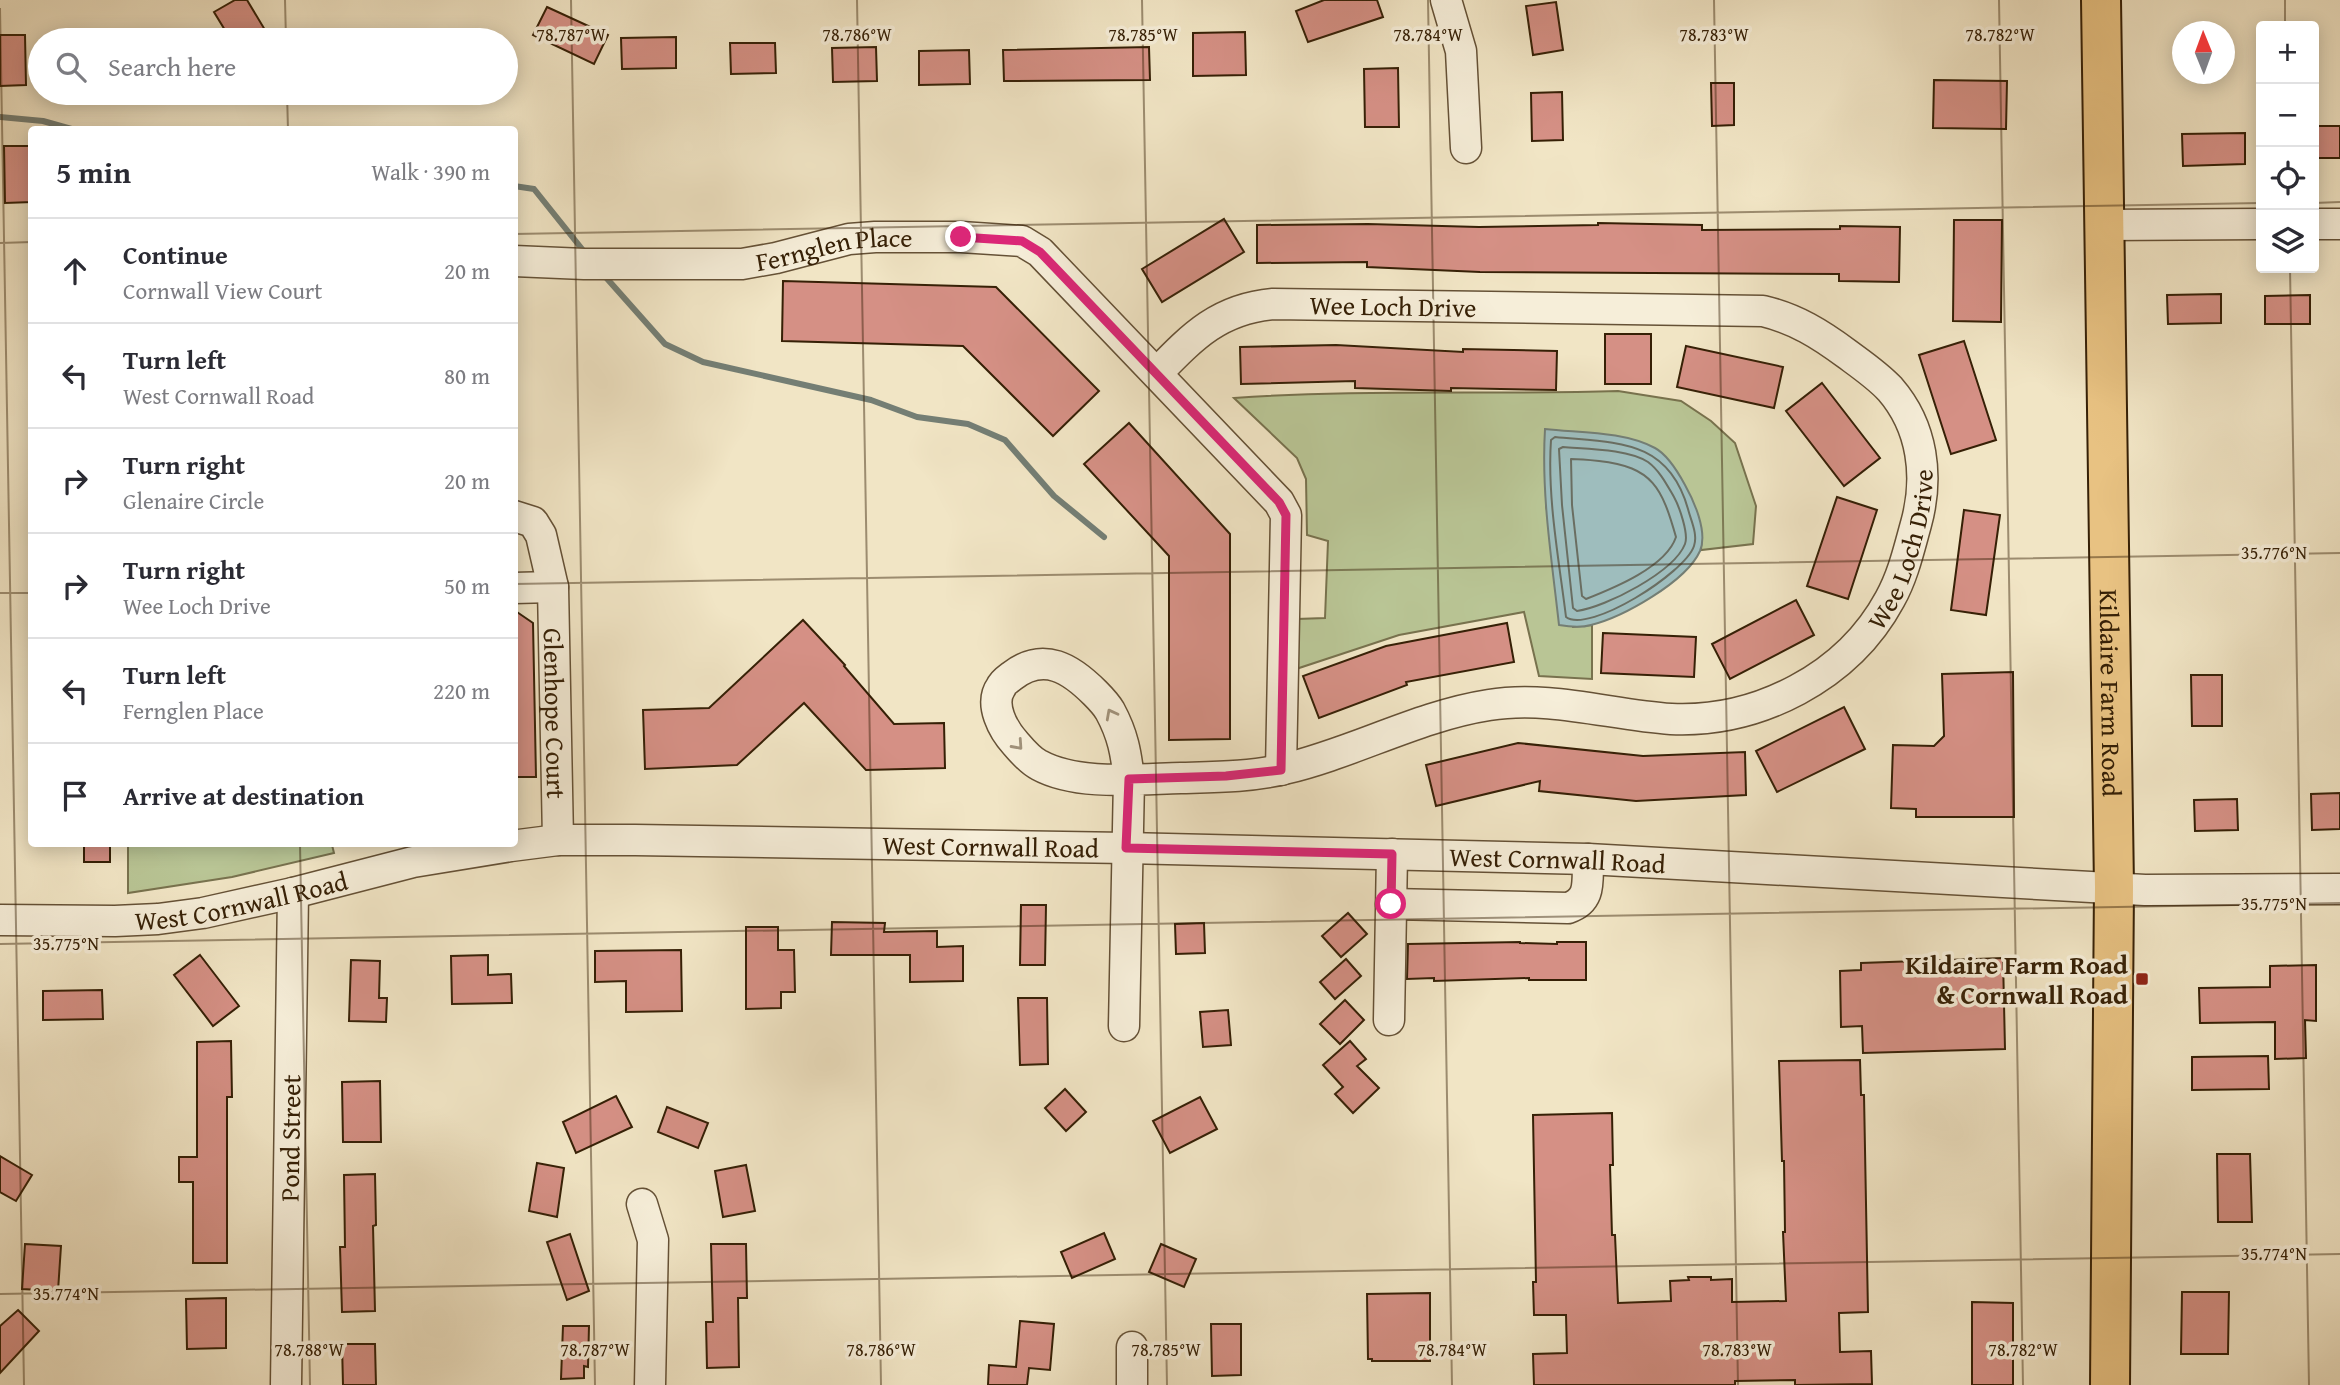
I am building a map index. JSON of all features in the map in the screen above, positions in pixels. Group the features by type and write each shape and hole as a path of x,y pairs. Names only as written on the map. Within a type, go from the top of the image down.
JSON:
{"main road":[{"name":"Kildaire Farm Road","path":"2101,0 2113,887 2110,1385"}],"street":[{"path":"1446,0 1461,51 1466,148"},
{"path":"2104,225 2256,224"},
{"path":"2319,224 2340,224"},
{"name":"Fernglen Place","path":"518,261 742,264 862,238 961,237 1022,241 1040,252 1279,502 1286,515 1281,770"},
{"name":"Wee Loch Drive","path":"1129,779 1124,741 1108,706 1077,674 1056,666 1037,663 1019,671 1002,684 996,698 998,715 1016,744 1038,765 1065,774 1101,779 1129,779 1226,776 1281,770 1453,713 1489,705 1541,703 1670,719 1744,711 1799,689 1836,664 1851,650 1890,600 1905,565 1923,493 1920,444 1903,407 1890,389 1820,333 1783,316 1763,311 1273,304 1236,310 1203,328 1157,373"},
{"name":"Glenhope Court","path":"518,517 533,522 541,535 552,587 558,840"},
{"path":"518,588 552,587"},
{"path":"1124,1026 1129,779"},
{"name":"West Cornwall Road","path":"518,845 558,840 635,840 1392,854 1588,859 2145,890 2340,889"},
{"name":"West Cornwall Road","path":"0,920 115,921 203,913 413,862 505,847"},
{"path":"1389,1020 1392,854"},
{"path":"1391,904 1568,908 1579,905 1586,897 1588,859"},
{"name":"Pond Street","path":"286,1385 293,893"},
{"path":"642,1204 653,1240 650,1385"},
{"path":"1132,1346 1132,1385"}],"green space":[{"path":"1618,391 1681,401 1711,421 1735,443 1756,506 1753,544 1701,550 1702,534 1546,485 1546,506 1573,627 1592,625 1592,679 1539,676 1524,612 1399,635 1296,669 1297,619 1325,618 1328,541 1307,535 1306,479 1297,458 1234,398 1330,394"},
{"path":"128,847 332,847 334,853 232,877 128,893"}],"water":[{"path":"1545,429 1629,438 1660,451 1679,475 1692,499 1701,526 1700,551 1682,575 1636,606 1587,626 1559,625 1546,503"}],"building":[{"path":"235,0 247,0 264,28 224,28 214,12"},
{"path":"1324,0 1377,0 1383,17 1308,42 1296,11"},
{"path":"1556,2 1563,50 1533,55 1526,6"},
{"path":"547,7 608,35 594,64 533,35"},
{"path":"1245,32 1246,75 1193,76 1193,33"},
{"path":"0,35 25,35 26,85 0,86"},
{"path":"676,37 676,68 622,69 621,38"},
{"path":"730,43 775,43 776,73 731,74"},
{"path":"876,47 877,81 833,82 832,48"},
{"path":"1149,47 1150,80 1004,81 1003,50"},
{"path":"969,50 970,84 919,85 919,51"},
{"path":"1398,68 1399,127 1365,127 1364,69"},
{"path":"1934,80 2007,81 2006,129 1933,128"},
{"path":"1711,83 1734,83 1734,125 1712,126"},
{"path":"1562,92 1563,140 1532,141 1531,93"},
{"path":"2319,126 2340,126 2340,158 2319,158"},
{"path":"2245,133 2245,164 2183,166 2182,134"},
{"path":"4,146 28,146 28,202 5,203"},
{"path":"1224,219 1244,252 1162,302 1142,269"},
{"path":"1954,220 2002,220 2001,322 1953,321"},
{"path":"1598,223 1702,225 1702,230 1900,227 1899,282 1839,281 1839,274 1480,272 1367,267 1367,262 1257,263 1257,225 1479,227"},
{"path":"783,281 996,287 1099,391 1053,436 963,346 782,341"},
{"path":"2221,294 2221,323 2168,324 2167,295"},
{"path":"2310,295 2310,324 2265,324 2265,296"},
{"path":"1605,334 1651,334 1651,384 1605,384"},
{"path":"1964,341 1996,440 1951,454 1919,355"},
{"path":"1336,345 1463,352 1463,349 1557,351 1556,390 1355,388 1355,381 1241,384 1240,347"},
{"path":"1686,346 1783,367 1774,408 1677,387"},
{"path":"1822,383 1880,458 1844,486 1786,411"},
{"path":"1129,423 1230,534 1230,739 1169,740 1169,556 1084,464"},
{"path":"1837,497 1877,510 1848,599 1807,586"},
{"path":"1964,510 2000,515 1986,615 1951,610"},
{"path":"1796,600 1814,635 1730,679 1712,644"},
{"path":"518,613 533,623 536,777 518,777"},
{"path":"803,620 894,724 944,723 945,768 866,770 804,703 737,765 645,769 643,710 709,708"},
{"path":"1507,623 1514,662 1406,682 1407,685 1319,718 1303,676 1386,646"},
{"path":"1603,633 1696,637 1694,677 1601,673"},
{"path":"2013,672 2014,817 1916,817 1916,809 1891,808 1893,745 1934,746 1944,736 1942,674"},
{"path":"2191,675 2222,675 2222,726 2192,726"},
{"path":"1844,707 1865,749 1777,792 1756,751"},
{"path":"1518,743 1643,756 1745,752 1746,795 1636,801 1539,791 1540,781 1436,806 1426,765"},
{"path":"2340,793 2340,829 2312,830 2311,794"},
{"path":"2237,799 2238,830 2195,831 2194,800"},
{"path":"84,847 110,847 110,862 84,862"},
{"path":"1021,905 1046,905 1045,965 1020,965"},
{"path":"1348,913 1367,934 1341,957 1322,936"},
{"path":"832,922 885,923 884,932 937,931 937,947 963,946 963,981 910,982 910,955 831,955"},
{"path":"1204,923 1205,953 1176,954 1175,924"},
{"path":"746,927 778,927 778,950 794,950 795,992 781,992 781,1008 746,1009"},
{"path":"1586,942 1586,980 1407,979 1408,944"},
{"path":"681,950 682,1011 626,1012 626,981 595,982 595,951"},
{"path":"200,955 239,1006 213,1026 174,975"},
{"path":"488,955 488,975 511,974 512,1003 452,1004 451,956"},
{"path":"2003,958 2005,1049 1863,1053 1862,1026 1841,1027 1840,971 1861,970 1861,963"},
{"path":"1346,959 1361,976 1335,999 1320,982"},
{"path":"351,960 380,961 379,998 387,998 386,1022 349,1021"},
{"path":"2316,965 2316,1021 2305,1020 2306,1058 2275,1059 2275,1022 2200,1023 2199,988 2270,987 2270,966"},
{"path":"102,990 103,1019 43,1020 43,991"},
{"path":"1018,998 1047,998 1048,1064 1020,1065"},
{"path":"1345,1000 1364,1020 1340,1044 1320,1024"},
{"path":"1228,1010 1231,1045 1203,1047 1200,1012"},
{"path":"231,1041 232,1097 227,1097 227,1263 193,1263 193,1182 179,1182 179,1157 197,1157 197,1042"},
{"path":"1350,1041 1366,1059 1357,1066 1379,1088 1353,1113 1335,1094 1343,1087 1323,1065"},
{"path":"2268,1056 2269,1089 2192,1090 2192,1057"},
{"path":"1860,1060 1861,1095 1864,1095 1868,1312 1839,1313 1840,1352 1871,1351 1872,1384 1795,1385 1795,1380 1735,1381 1735,1385 1534,1385 1533,1354 1567,1353 1566,1315 1534,1315 1533,1282 1536,1282 1533,1115 1612,1113 1612,1235 1615,1235 1618,1303 1671,1301 1670,1281 1689,1280 1688,1277 1732,1279 1732,1302 1786,1301 1779,1061"},
{"path":"380,1081 381,1142 343,1142 342,1082"},
{"path":"1065,1089 1086,1112 1066,1131 1045,1108"},
{"path":"616,1096 632,1127 576,1153 563,1122"},
{"path":"1200,1097 1217,1129 1170,1153 1153,1121"},
{"path":"667,1107 708,1123 698,1148 658,1132"},
{"path":"2217,1154 2250,1154 2252,1222 2218,1222"},
{"path":"0,1156 32,1175 16,1201 0,1192"},
{"path":"537,1163 564,1168 557,1217 529,1211"},
{"path":"746,1165 755,1211 723,1217 715,1171"},
{"path":"375,1174 375,1311 342,1312 340,1247 345,1247 344,1175"},
{"path":"1104,1233 1115,1259 1072,1278 1061,1252"},
{"path":"570,1234 589,1291 567,1300 547,1242"},
{"path":"25,1244 61,1246 58,1291 22,1289"},
{"path":"711,1244 746,1244 747,1298 738,1298 739,1367 707,1368 706,1322 713,1322"},
{"path":"1161,1244 1196,1259 1184,1287 1149,1272"},
{"path":"2182,1292 2229,1292 2228,1354 2181,1354"},
{"path":"1430,1293 1430,1361 1368,1359 1367,1294"},
{"path":"226,1298 226,1348 187,1349 186,1299"},
{"path":"1972,1302 2013,1303 2013,1385 1972,1385"},
{"path":"18,1310 39,1331 0,1373 0,1326"},
{"path":"1020,1321 1054,1324 1050,1370 1029,1368 1027,1385 988,1385 989,1365 1016,1367"},
{"path":"1211,1324 1241,1324 1241,1375 1212,1376"},
{"path":"563,1326 589,1326 588,1367 584,1366 584,1378 561,1379"},
{"path":"342,1344 375,1344 376,1385 343,1385"}],"waterway":[{"path":"0,117 43,121 61,126"},
{"path":"518,187 534,189 586,254"},
{"path":"602,273 665,344 703,362 871,400 917,417 968,424 1005,440 1054,496 1104,537"}],"place":[{"name":"Kildaire Farm Road & Cornwall Road","path":"2142,979"}],"route":[{"path":"961,237 1022,241 1040,252 1279,502 1286,515 1281,770 1226,776 1129,779 1126,848 1392,854 1391,904"}]}
